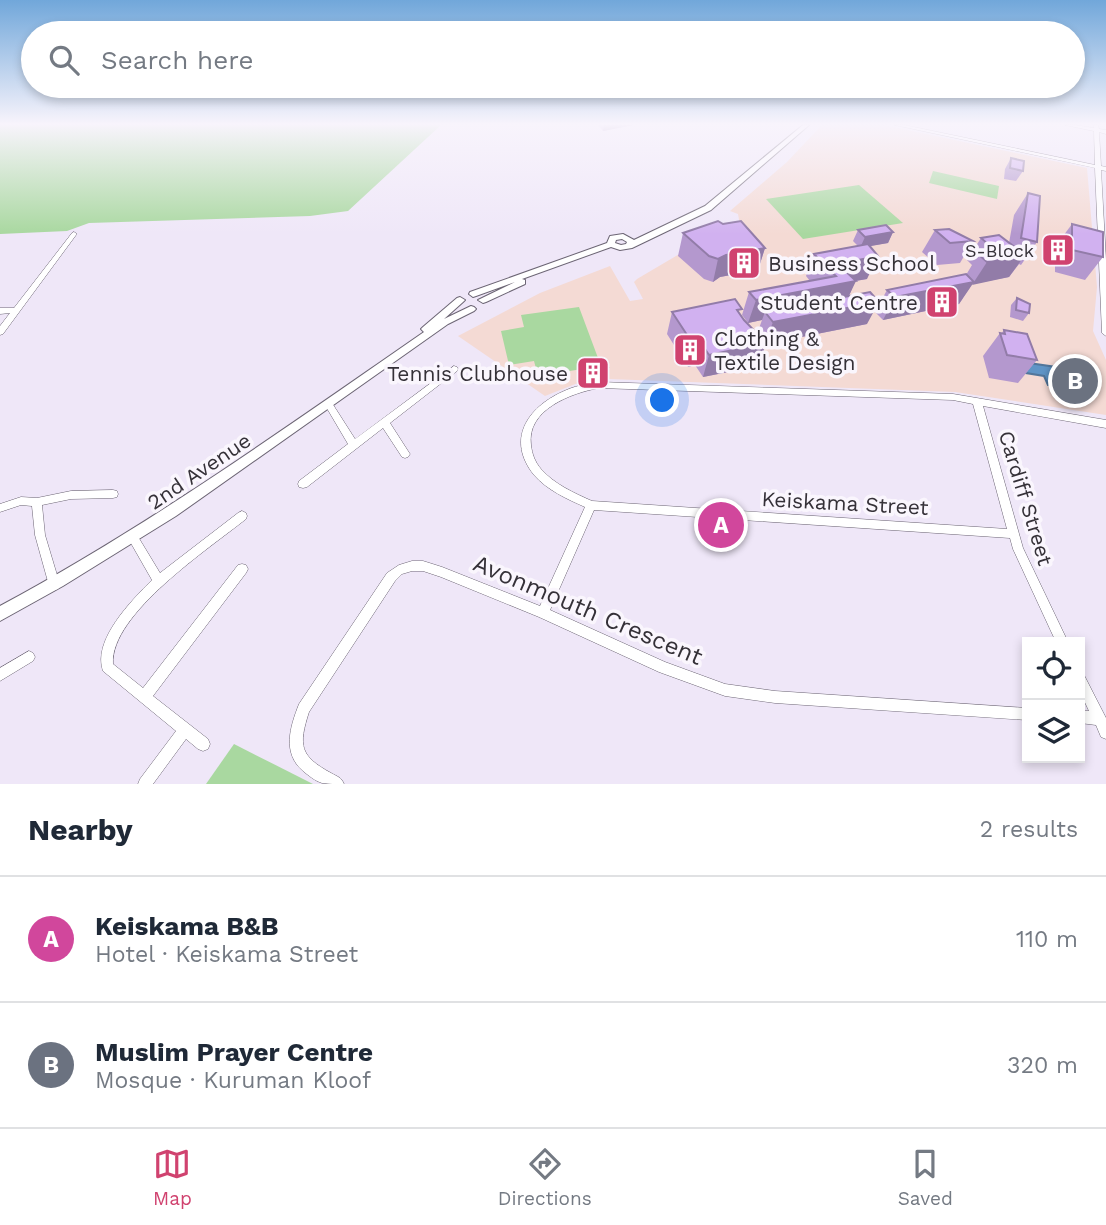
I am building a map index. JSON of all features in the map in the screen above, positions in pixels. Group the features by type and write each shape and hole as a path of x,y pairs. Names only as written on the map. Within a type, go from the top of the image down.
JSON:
{"street":[{"name":"2nd Avenue","path":"410,346 437,317 460,300 611,244 614,237 629,241 697,211 732,188 763,162"},
{"path":"1071,162 1106,169"},
{"path":"1097,162 1106,333"},
{"name":"2nd Avenue","path":"0,614 133,538 329,405 445,322 480,306 483,300 528,280 621,248 629,241 697,211"},
{"path":"614,229 632,234 654,229"},
{"path":"0,332 74,234"},
{"path":"611,244 621,248"},
{"path":"473,294 483,300"},
{"path":"460,300 463,307 471,309"},
{"path":"0,311 17,310"},
{"path":"303,484 454,369"},
{"path":"543,613 591,505 545,478 532,463 525,444 530,421 538,412 551,400 577,388 615,385 953,397 1106,424"},
{"name":"Cardiff Street","path":"977,401 1014,534 1060,637"},
{"path":"329,405 354,445"},
{"path":"384,422 405,454"},
{"path":"0,508 21,501 37,502 71,495 113,494"},
{"path":"37,502 40,535 54,585"},
{"name":"Keiskama Street","path":"591,505 1014,534"},
{"path":"204,744 184,731 107,667 106,655 125,621 159,581 242,516"},
{"path":"133,538 159,581"},
{"name":"Avonmouth Crescent","path":"337,784 310,770 299,758 296,731 304,709 399,570 422,566 543,613 663,668 725,690 775,697 1022,714"},
{"path":"144,697 242,569"},
{"path":"0,675 29,657"},
{"path":"1085,689 1106,732"},
{"path":"1085,718 1100,719"},
{"path":"145,784 184,731"}],"shaded area":[{"path":"787,162 1057,162 1087,168 1097,287 1093,331 1106,360 1106,415 955,392 608,379 578,383 545,396 458,336 540,293 610,266 630,301 643,299 634,282 637,279 698,243 741,231 738,214 730,211"}],"green space":[{"path":"0,162 401,162 348,211 310,216 89,223 67,231 0,234"},
{"path":"933,171 999,186 997,199 929,183"},
{"path":"859,185 903,223 803,239 766,199"},
{"path":"579,307 601,366 538,376 534,361 509,365 501,331 524,327 521,315"},
{"path":"234,744 313,784 206,784"}],"water":[{"path":"1022,362 1056,367 1065,387 1048,385 1044,376 1026,373"}],"building":[{"path":"1011,162 1024,162 1023,171 1010,168"},
{"path":"1028,193 1040,196 1037,242 1021,238"},
{"path":"718,221 723,224 741,221 765,248 718,259 709,256 683,233"},
{"path":"1072,224 1103,232 1103,257 1072,250"},
{"path":"886,225 893,232 865,237 858,230"},
{"path":"949,229 973,241 950,243 935,230"},
{"path":"999,235 1025,255 987,262 979,255 997,252 981,238"},
{"path":"868,244 878,256 838,264 856,281 756,300 749,292 836,276 814,254"},
{"path":"966,274 974,282 895,297 887,290"},
{"path":"870,292 879,302 773,322 765,312"},
{"path":"1017,298 1030,304 1029,313 1016,310"},
{"path":"735,299 742,309 737,310 744,320 766,343 709,355 701,343 693,344 672,312"},
{"path":"1004,330 1027,334 1037,360 1007,355 1000,333 1005,334"},
{"path":"1071,359 1082,360 1094,388 1083,386"},
{"path":"605,360 608,367 588,372 584,362"}],"place":[{"name":"S-Block","path":"1058,250"},
{"name":"Business School","path":"744,263"},
{"name":"Student Centre","path":"942,302"},
{"name":"Clothing & Textile Design","path":"690,350"},
{"name":"Tennis Clubhouse","path":"593,373"},
{"name":"Muslim Prayer Centre","path":"1075,381"},
{"name":"Keiskama B&B","path":"721,525"}]}
